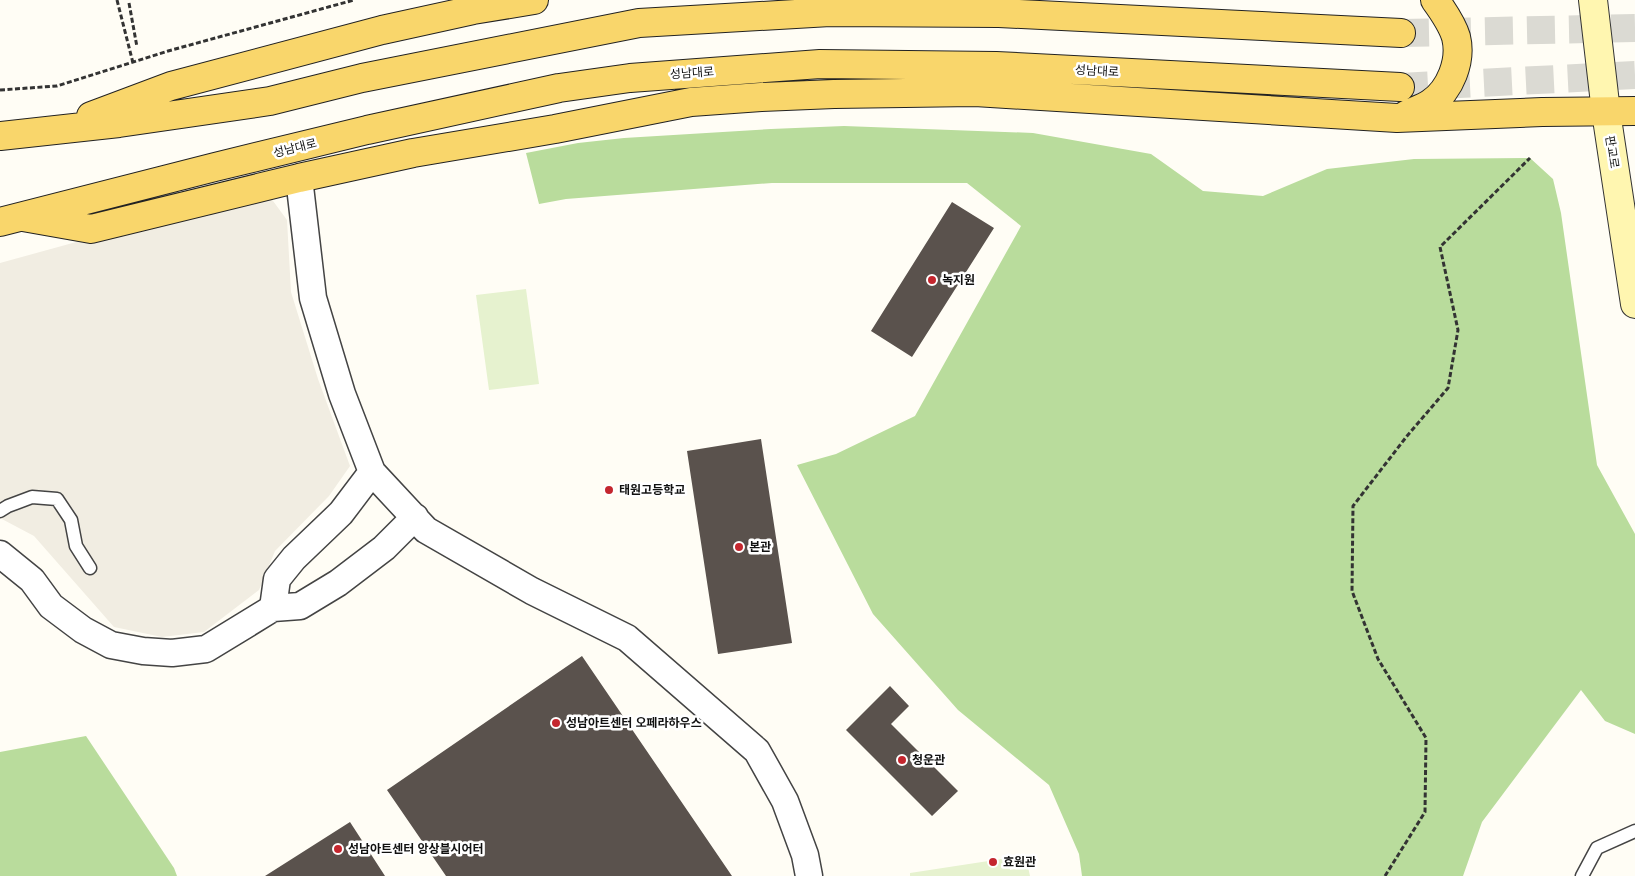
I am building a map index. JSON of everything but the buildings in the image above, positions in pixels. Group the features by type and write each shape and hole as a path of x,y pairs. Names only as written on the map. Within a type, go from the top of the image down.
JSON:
{"main road":[{"path":"54,129 190,81 382,30 473,10 534,0"},
{"path":"1398,118 1430,104 1443,92 1452,78 1457,58 1456,38 1445,14 1435,0"},
{"name":"판교로","path":"1592,0 1606,112 1635,304"},
{"path":"0,136 54,129 119,124 270,101 362,78 639,23 830,12 999,13 1401,33"},
{"name":"성남대로","path":"11,219 367,130 559,88 630,78 820,64 996,66 1400,87"},
{"path":"11,219 91,229 298,178 413,153 555,129 691,102 762,97 975,92 1398,118 1542,112 1635,111"}],"street":[{"path":"298,178 313,298 342,394 372,472 426,530 532,591 627,638 756,751 785,802 805,856 809,876"},
{"path":"273,608 277,579 294,558 341,513 372,472"},
{"path":"0,554 32,580 51,606 84,630 111,645 172,654 206,649 273,608 300,606 338,583 384,548 415,517"}],"lane":[{"path":"0,511 32,497 57,499 71,520 76,546 90,568"},
{"path":"1582,876 1597,848 1635,831"}],"path":[{"path":"117,0 133,62"},
{"path":"0,90 57,86 133,62 354,0"},
{"path":"130,3 137,47"},
{"path":"1386,876 1425,812 1426,738 1378,659 1352,591 1353,506 1407,436 1448,388 1458,330 1440,247 1530,158"}],"green space":[{"path":"844,126 1033,133 1151,154 1203,191 1263,196 1327,169 1414,159 1530,158 1553,179 1561,213 1597,465 1635,534 1635,734 1605,721 1581,690 1482,822 1463,876 1082,876 1079,854 1049,785 958,710 873,614 797,465 836,454 915,416 1021,226 967,183 772,183 566,199 539,204 526,153 578,143 624,138"},
{"path":"526,289 539,384 489,390 476,295"},
{"path":"86,736 174,868 177,876 0,876 0,752"},
{"name":"효원관","path":"1008,858 1010,870 1028,867 1030,876 910,876 910,873"}],"shaded area":[{"path":"265,190 287,220 291,292 318,379 350,466 329,496 275,551 259,590 204,632 162,637 114,627 34,536 0,518 0,263"}],"tunnel":[{"path":"1401,33 1635,28"},
{"path":"1400,87 1635,75"}],"place":[{"name":"녹지원","path":"932,280"},
{"name":"태원고등학교","path":"609,490"},
{"name":"본관","path":"739,547"},
{"name":"성남아트센터 오페라하우스","path":"556,723"},
{"name":"청운관","path":"902,760"},
{"name":"성남아트센터 앙상블시어터","path":"338,849"},
{"name":"효원관","path":"993,862"}]}
